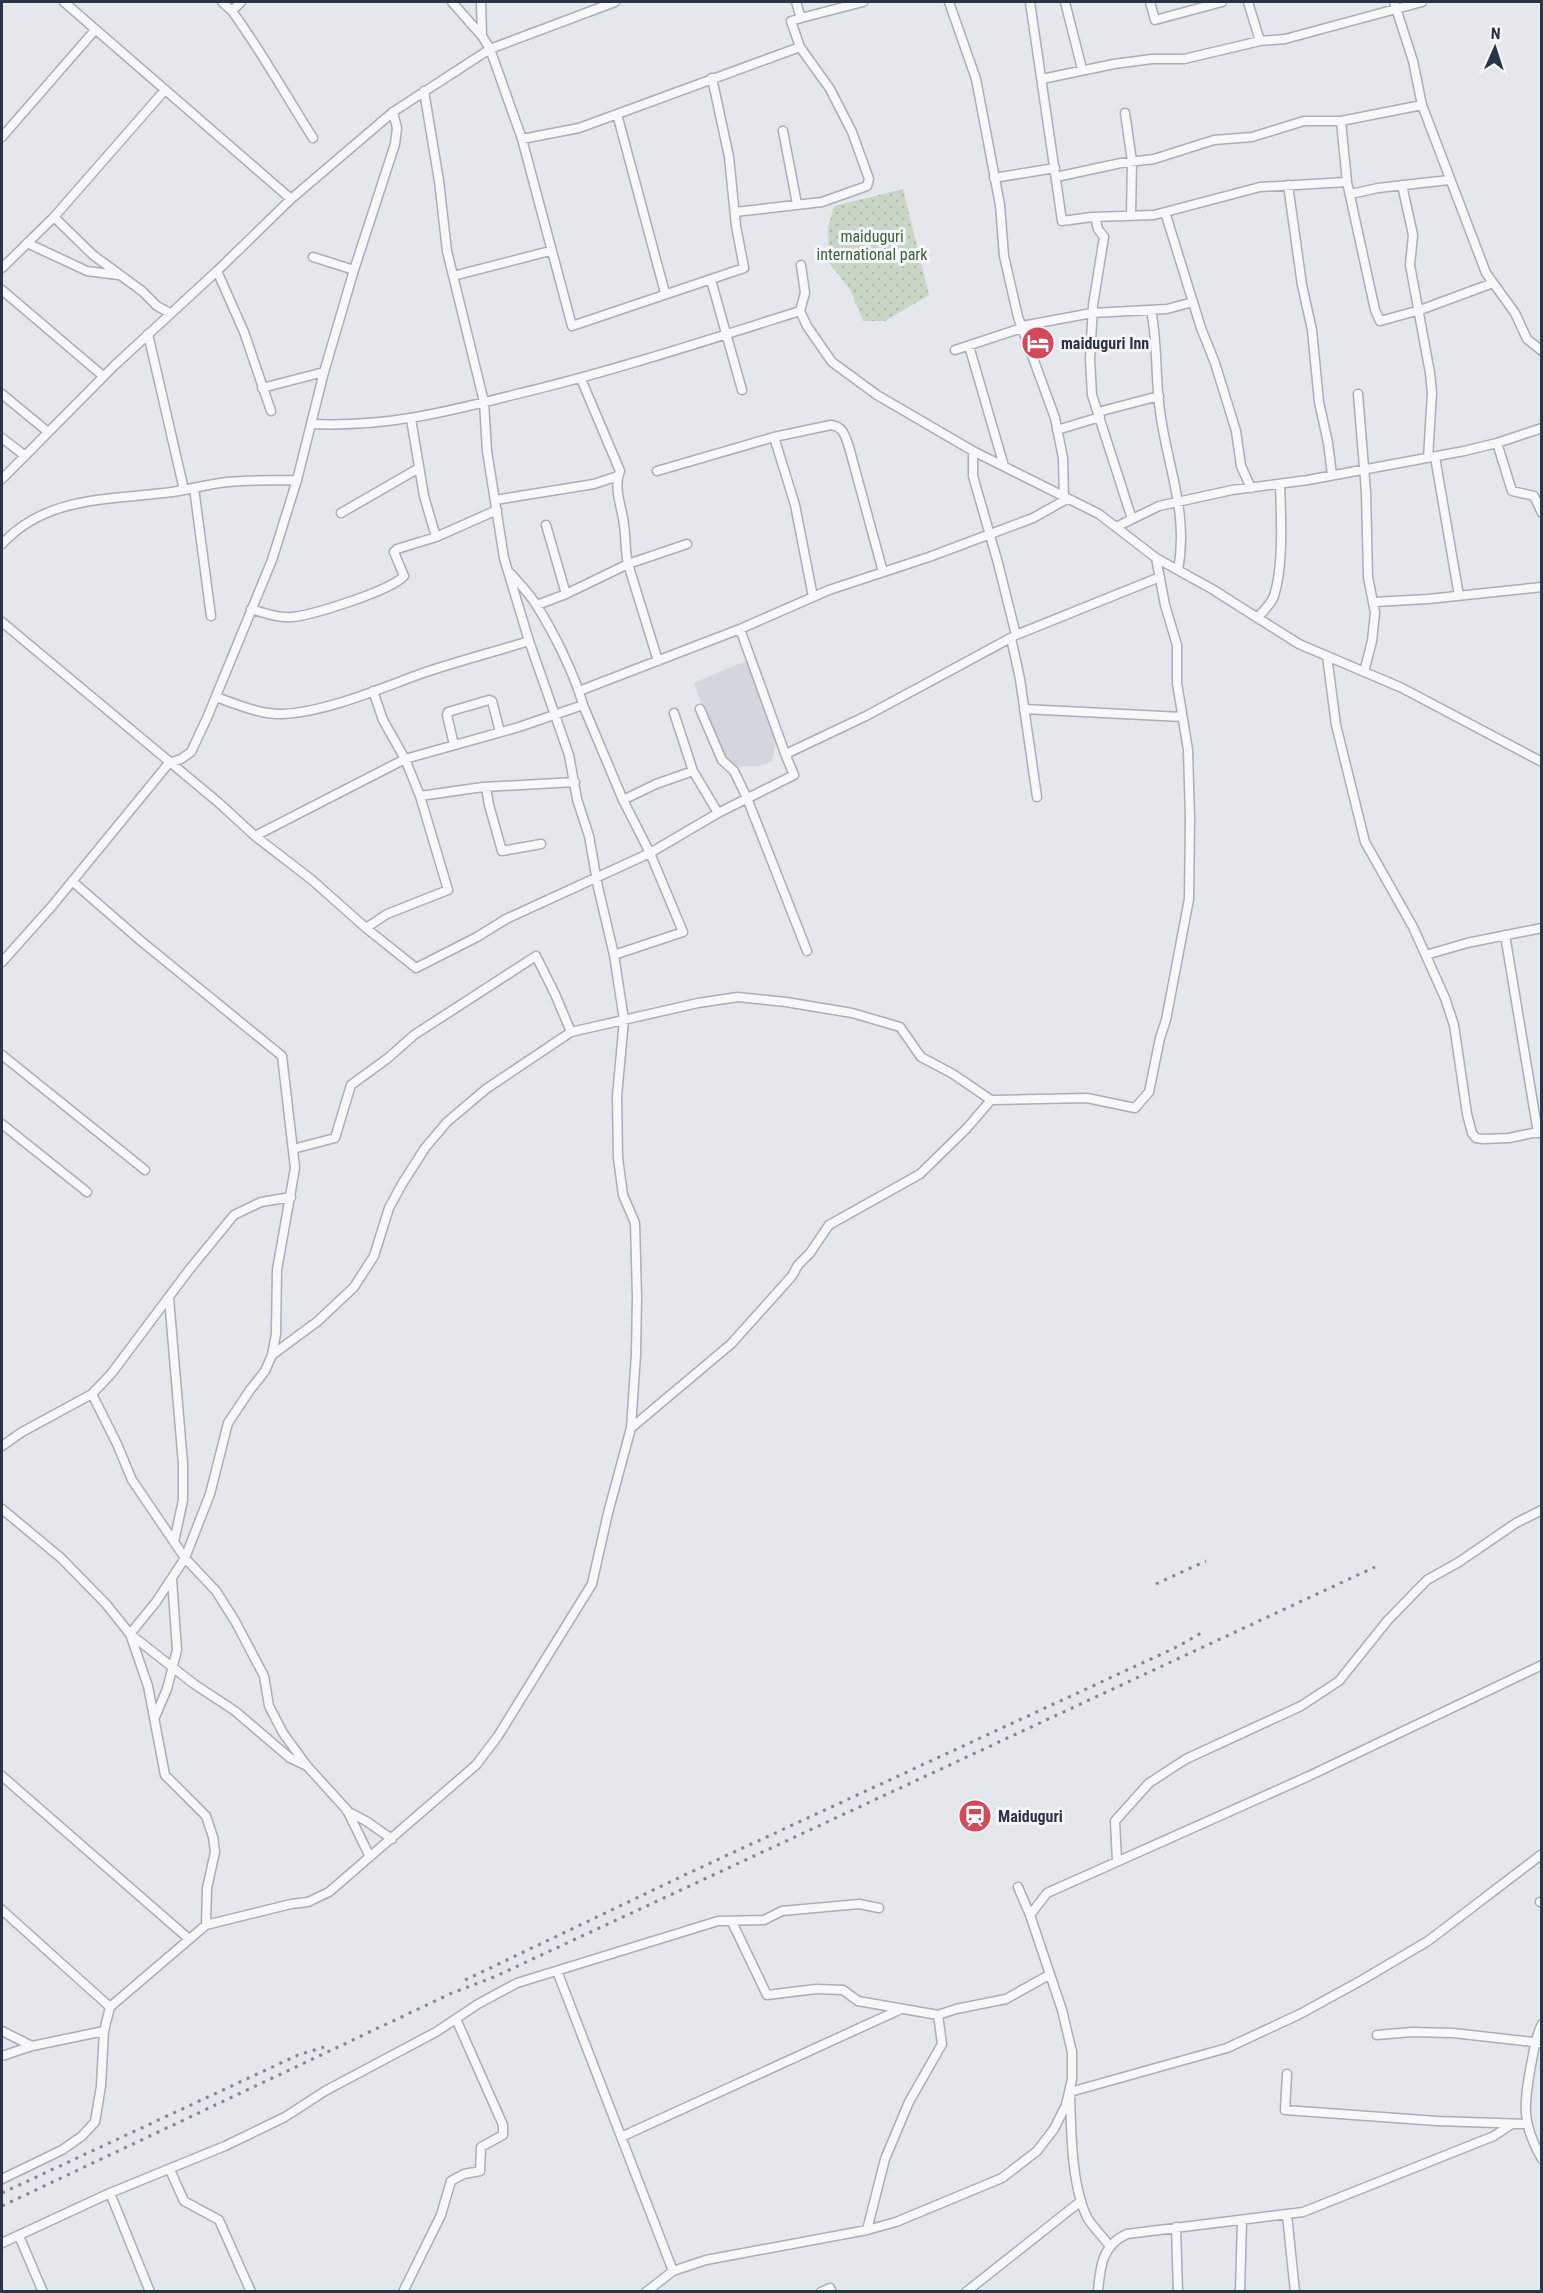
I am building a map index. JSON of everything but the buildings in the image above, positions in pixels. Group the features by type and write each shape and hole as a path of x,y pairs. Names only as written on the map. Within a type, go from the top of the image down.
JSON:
{"street":[{"path":"64,2 291,199"},
{"path":"222,2 232,11 251,37 279,87 313,138"},
{"path":"232,11 241,2"},
{"path":"452,2 482,36 490,49 522,140 572,326 744,268 729,156 712,78"},
{"path":"482,2 482,36"},
{"path":"2,478 170,312 217,271 291,199 393,112 490,49 615,2"},
{"path":"796,2 801,18"},
{"path":"735,212 822,202 862,190 867,186 869,179 852,132 830,89 800,47 791,21 863,2"},
{"path":"949,2 976,79 1000,205 1004,256 1022,327 1055,418 1063,458 1066,499"},
{"path":"1030,2 1062,221 1095,217 1154,215 1260,187 1347,182"},
{"path":"1065,2 1082,69"},
{"path":"1150,2 1155,20 1222,2"},
{"path":"1248,2 1260,41"},
{"path":"1042,79 1082,69 1152,59 1184,59 1260,41 1285,39 1395,5 1422,2"},
{"path":"1395,5 1413,60 1422,105 1486,273 1515,313 1527,339 1542,351"},
{"path":"2,137 95,30"},
{"path":"522,140 579,128 800,47"},
{"path":"2,268 54,217 165,90"},
{"path":"2,2179 62,2150 82,2136 95,2122 101,2086 104,2031 110,2007 206,1925 308,1902 329,1892 476,1765 498,1736 592,1584 608,1512 631,1428 637,1308 635,1223 623,1195 618,1158 617,1096 624,1020 614,955 575,782 556,715 529,641 499,535 487,451 484,402 447,251 439,181 424,90"},
{"path":"994,178 1154,159 1214,140 1252,137 1304,121 1341,121 1422,105"},
{"path":"2,962 169,763 182,759 191,752 272,560 297,480 324,372 354,270 395,144 397,128 393,112"},
{"path":"1125,113 1132,161 1131,215"},
{"path":"617,114 665,293"},
{"path":"1341,121 1347,182 1375,310 1380,321 1420,310 1493,283"},
{"path":"783,131 797,204"},
{"path":"1351,194 1449,180"},
{"path":"1288,185 1302,285 1312,330 1319,402 1332,475"},
{"path":"1402,185 1413,235 1410,265 1420,310 1432,393 1432,457 1459,596"},
{"path":"1165,212 1236,431 1241,466 1251,488"},
{"path":"54,217 93,255 142,291 158,306 170,312"},
{"path":"1095,217 1098,229 1104,237 1092,313 1090,359 1092,395 1132,519"},
{"path":"27,243 87,271 118,275"},
{"path":"453,276 550,251"},
{"path":"312,257 354,270"},
{"path":"801,265 805,293 800,311 807,326 832,362 877,395 973,451 1099,514 1156,558 1212,589 1299,644 1402,688 1542,762"},
{"path":"217,271 244,332 271,411"},
{"path":"711,280 742,390"},
{"path":"2,290 103,376"},
{"path":"955,350 1022,327 1092,313 1167,309 1193,302"},
{"path":"1151,310 1156,334 1160,411 1179,502 1182,551 1178,570"},
{"path":"312,424 362,424 411,419 581,379 800,311"},
{"path":"148,334 184,490"},
{"path":"969,346 1004,466"},
{"path":"262,388 324,372"},
{"path":"581,379 620,471 618,497 624,524 628,564 658,661"},
{"path":"2,394 48,432"},
{"path":"1358,394 1362,470 1366,492 1368,578 1375,613 1372,641 1364,672"},
{"path":"1057,430 1099,414 1159,396"},
{"path":"411,419 418,468 436,537"},
{"path":"657,471 774,437 837,426 843,431 883,572"},
{"path":"1116,527 1159,506 1497,444 1542,428"},
{"path":"774,437 795,505 813,597"},
{"path":"2,438 24,455"},
{"path":"1497,444 1512,491 1534,496 1542,513"},
{"path":"973,451 973,477 998,563 1013,637 1037,797"},
{"path":"341,513 418,468"},
{"path":"495,500 594,484 618,476"},
{"path":"2,544 36,516 61,507 226,482 297,480"},
{"path":"1257,618 1273,598 1277,578 1281,530 1280,484"},
{"path":"194,488 211,616"},
{"path":"579,691 740,629 813,597 1033,518 1066,499"},
{"path":"251,609 276,616 291,617 312,613 377,592 404,576 394,552 397,549 436,537 497,510"},
{"path":"546,525 566,594"},
{"path":"537,605 566,594 628,564 687,544"},
{"path":"272,1355 318,1321 354,1287 374,1256 389,1208 402,1184 425,1148 447,1122 486,1089 571,1032 698,1003 738,997 786,1002 852,1013 900,1027 921,1056 991,1100 1087,1098 1135,1108 1149,1092 1166,1020 1189,898 1188,750 1178,683 1177,645 1165,605 1156,558"},
{"path":"507,569 537,605 579,691 623,800 650,852 683,932 614,955"},
{"path":"786,756 1013,637 1160,577"},
{"path":"1374,602 1542,587"},
{"path":"2,622 219,803 255,836 312,880 416,968 477,937 506,919 650,852 718,813 794,775 740,629"},
{"path":"216,697 281,714 314,709 529,641"},
{"path":"1328,656 1336,725 1365,842 1426,955 1446,998 1454,1025 1467,1114 1472,1133 1483,1139 1509,1138 1540,1132 1505,935"},
{"path":"366,928 387,914 448,890 420,796 405,759 383,720 373,691"},
{"path":"454,745 448,712 489,700 492,701 500,732"},
{"path":"255,836 405,759 583,705"},
{"path":"700,709 723,760 734,771 747,798 807,951"},
{"path":"1024,709 1182,717"},
{"path":"674,713 693,771 718,813"},
{"path":"623,800 656,784 693,771"},
{"path":"420,796 486,787 575,782"},
{"path":"486,787 502,851 541,844"},
{"path":"72,881 141,941 282,1056 295,1168 278,1270 276,1334 272,1355 265,1371 228,1423 210,1494 185,1558 130,1634"},
{"path":"1426,955 1467,942 1542,928"},
{"path":"293,1149 335,1138 351,1086 414,1035 536,956 571,1032"},
{"path":"2,1055 145,1170"},
{"path":"631,1428 731,1344 792,1276 829,1225 920,1174 967,1128 991,1100"},
{"path":"2,1124 87,1192"},
{"path":"2,1446 22,1432 92,1394 111,1374 189,1270 234,1215 261,1202 291,1197"},
{"path":"169,1298 183,1464 183,1500 174,1542"},
{"path":"92,1394 132,1480 185,1558 216,1591 235,1622 264,1676 273,1715 307,1766 347,1810 370,1857"},
{"path":"2,1509 61,1558 106,1604 130,1634 194,1684 235,1711 290,1758 307,1766"},
{"path":"1117,1861 1115,1821 1149,1783 1186,1759 1301,1706 1339,1681 1388,1620 1427,1580 1459,1562 1516,1523 1542,1510"},
{"path":"155,1716 167,1689 177,1650 172,1578"},
{"path":"130,1634 148,1686 165,1775 206,1816 213,1837 215,1852 207,1888 206,1925"},
{"path":"1030,1915 1047,1893 1308,1776 1542,1665"},
{"path":"2,1776 189,1939"},
{"path":"347,1810 392,1839"},
{"path":"1070,2092 1227,2048 1300,2014 1428,1941 1542,1854"},
{"path":"1018,1887 1030,1915 1070,2039 1072,2144 1081,2201 1089,2219 1109,2245"},
{"path":"2,2243 285,2117 325,2091 436,2032 478,2004 516,1983 718,1921 764,1920 782,1911 859,1904 879,1908"},
{"path":"2,1910 110,2007"},
{"path":"732,1922 767,1995 816,1989 843,1990 858,2001 938,2015 1006,1999 1049,1975"},
{"path":"557,1971 673,2271"},
{"path":"621,2137 899,2010"},
{"path":"867,2230 885,2159 909,2102 942,2044 938,2015"},
{"path":"403,2292 441,2215 452,2181 464,2174 480,2171 482,2147 503,2135 503,2125 456,2019"},
{"path":"1542,2024 1524,2103 1526,2124 1542,2159"},
{"path":"2,2031 32,2046"},
{"path":"2,2056 32,2046 104,2031"},
{"path":"1377,2035 1412,2032 1453,2033 1538,2043"},
{"path":"1287,2074 1285,2110 1437,2121 1526,2124"},
{"path":"646,2292 673,2271 706,2260 867,2230 896,2222 1002,2178 1037,2151 1060,2117 1070,2092"},
{"path":"1098,2292 1100,2271 1109,2245 1127,2234 1303,2212 1494,2136 1512,2124"},
{"path":"170,2170 184,2201 219,2220 251,2292"},
{"path":"110,2193 150,2292"},
{"path":"966,2292 1081,2201"},
{"path":"1287,2215 1295,2292"},
{"path":"1240,2292 1242,2220"},
{"path":"1176,2227 1178,2292"},
{"path":"19,2236 43,2292"},
{"path":"821,2292 830,2288 832,2292"}],"shaded area":[{"path":"748,660 776,742 772,761 760,766 729,767 709,727 694,683"}],"green space":[{"name":"maiduguri international park","path":"903,189 929,295 885,321 863,321 850,289 829,263 828,228 834,206"}],"railway":[{"path":"1156,1584 1206,1561"},
{"path":"2,2206 452,1993 494,1977 1375,1567"},
{"path":"465,1980 691,1872 1179,1646 1201,1633"},
{"path":"2,2193 298,2055 324,2047"}],"place":[{"name":"maiduguri Inn","path":"1038,343"},
{"name":"Maiduguri","path":"975,1816"}]}
